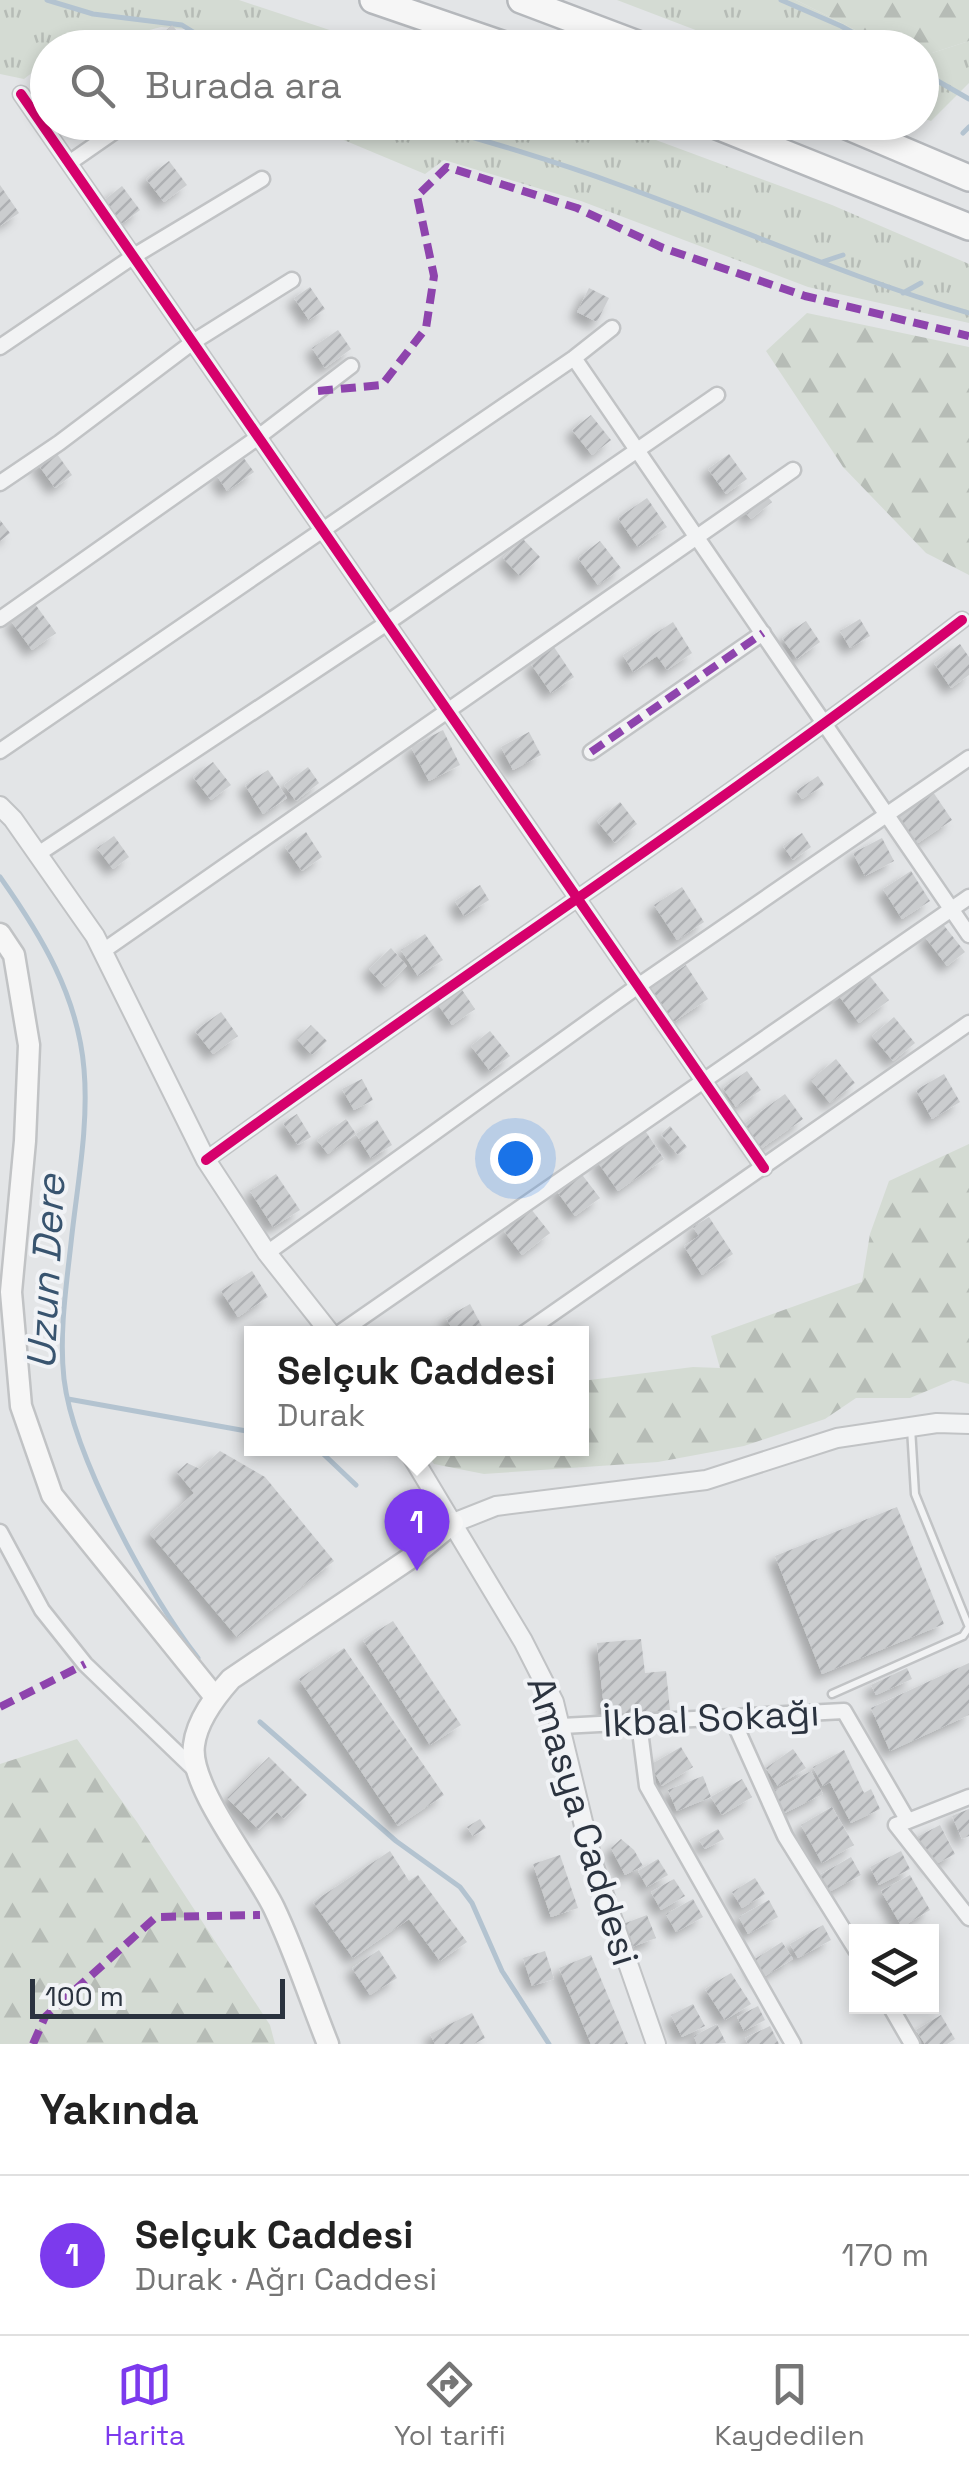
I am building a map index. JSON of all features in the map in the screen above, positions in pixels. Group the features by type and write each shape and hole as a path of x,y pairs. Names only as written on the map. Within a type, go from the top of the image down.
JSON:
{"highway":[{"path":"373,0 466,30"},
{"path":"521,0 600,30"},
{"path":"752,140 969,227"},
{"path":"879,140 969,178"}],"main road":[{"path":"0,934 14,955 29,1045 11,1292 21,1406 52,1495 216,1697"},
{"path":"328,2044 274,1908 201,1785 193,1746 202,1721 231,1679 412,1557 453,1523"}],"street":[{"path":"22,94 30,106"},
{"path":"54,140 764,1168"},
{"path":"70,164 103,140"},
{"path":"0,348 134,256 262,180"},
{"path":"0,483 60,443 193,342 292,280"},
{"path":"0,751 574,358 612,328"},
{"path":"574,358 969,935"},
{"path":"0,618 258,438 351,366"},
{"path":"38,854 387,623 717,395"},
{"path":"103,951 793,470"},
{"path":"206,1160 826,725 962,620"},
{"path":"590,752 763,633"},
{"path":"267,1253 638,986 969,758"},
{"path":"0,806 38,854 103,951 206,1160 267,1253 325,1326"},
{"path":"350,1326 969,897"},
{"path":"535,1326 969,1023"},
{"path":"453,1523 496,1506 706,1480 838,1438 938,1423 969,1424"},
{"name":"Amasya Caddesi","path":"413,1456 523,1641 554,1702 593,1863 656,2044"},
{"path":"0,1532 42,1610 85,1664 197,1771"},
{"name":"İkbal Sokağı","path":"562,1726 844,1711 908,1821 896,1825 969,1918"},
{"path":"732,1718 785,1836 849,1939"},
{"path":"640,1722 647,1786 793,2044"},
{"path":"908,1821 969,1796"},
{"path":"895,2014 912,2044"}],"lane":[{"path":"832,1694 963,1636 969,1628 916,1494 911,1427"}],"green space":[{"path":"0,0 239,0 330,30 30,30 30,74 24,79 0,74"},
{"path":"617,0 796,0 855,30 696,30"},
{"path":"796,0 969,0 969,41 939,51 939,30 855,30"},
{"path":"969,41 969,83 939,113 939,51"},
{"path":"344,140 656,140 832,205 969,264 969,323 808,287 581,201 444,160 425,174"},
{"path":"807,313 969,347 969,575 926,553 843,467 766,351"},
{"path":"969,1144 969,1384 953,1380 910,1398 856,1398 825,1419 744,1446 658,1462 484,1474 434,1464 428,1456 589,1456 589,1380 693,1367 720,1368 711,1336 862,1282 870,1234 889,1181"},
{"path":"77,1739 137,1822 270,2025 275,2044 0,2044 0,1764"}],"building":[{"path":"169,161 187,185 164,202 146,179"},
{"path":"0,185 19,213 0,226"},
{"path":"122,186 140,210 120,225 102,202"},
{"path":"310,287 325,309 309,320 294,298"},
{"path":"589,288 609,298 597,322 577,312"},
{"path":"338,330 351,349 325,368 312,348"},
{"path":"591,415 611,440 592,455 572,430"},
{"path":"55,451 72,475 55,488 37,463"},
{"path":"729,454 747,479 726,494 708,469"},
{"path":"243,457 254,472 227,491 217,476"},
{"path":"763,491 772,502 751,519 742,509"},
{"path":"647,498 667,527 638,547 618,518"},
{"path":"0,520 10,533 0,541"},
{"path":"523,539 540,557 520,576 503,558"},
{"path":"600,541 621,568 598,585 578,558"},
{"path":"35,604 56,633 32,650 11,621"},
{"path":"860,619 870,636 850,648 840,631"},
{"path":"806,621 820,642 797,659 782,638"},
{"path":"673,622 692,653 667,670 657,656 633,672 623,655"},
{"path":"960,644 969,657 969,675 951,688 934,663"},
{"path":"554,647 574,677 551,693 531,664"},
{"path":"443,730 460,765 429,781 411,747"},
{"path":"529,732 541,755 513,770 501,747"},
{"path":"213,762 231,785 211,800 193,777"},
{"path":"308,767 319,783 296,801 284,785"},
{"path":"268,770 287,798 263,814 245,785"},
{"path":"818,776 824,785 802,799 796,791"},
{"path":"933,792 952,820 915,845 896,817"},
{"path":"620,802 637,824 615,843 597,821"},
{"path":"306,832 322,857 302,871 285,847"},
{"path":"802,833 811,847 793,860 783,846"},
{"path":"114,836 129,857 113,869 97,848"},
{"path":"882,838 894,861 865,876 853,853"},
{"path":"911,871 930,901 902,919 883,889"},
{"path":"480,885 489,900 464,916 455,901"},
{"path":"682,887 704,922 677,940 654,905"},
{"path":"942,923 965,952 947,966 925,937"},
{"path":"425,934 443,960 418,976 401,950"},
{"path":"391,948 407,966 385,987 369,969"},
{"path":"686,965 708,999 672,1023 650,989"},
{"path":"865,970 889,1000 859,1023 836,992"},
{"path":"460,987 475,1009 452,1025 437,1003"},
{"path":"221,1012 238,1036 213,1054 195,1031"},
{"path":"894,1017 915,1043 893,1061 872,1036"},
{"path":"311,1025 327,1041 312,1055 297,1039"},
{"path":"490,1031 510,1056 490,1071 471,1046"},
{"path":"836,1059 855,1083 830,1103 811,1080"},
{"path":"747,1071 761,1090 736,1107 723,1088"},
{"path":"944,1074 960,1102 932,1119 916,1090"},
{"path":"362,1079 373,1100 354,1110 342,1089"},
{"path":"785,1094 803,1119 758,1151 741,1126"},
{"path":"297,1114 311,1137 298,1145 283,1123"},
{"path":"346,1119 356,1134 328,1154 317,1140"},
{"path":"377,1120 392,1145 371,1158 356,1134"},
{"path":"670,1126 687,1147 678,1155 661,1134"},
{"path":"644,1129 664,1159 618,1191 597,1161"},
{"path":"580,1172 600,1198 575,1216 556,1190"},
{"path":"276,1174 300,1210 273,1227 250,1191"},
{"path":"531,1209 550,1233 522,1255 504,1231"},
{"path":"709,1217 733,1254 702,1275 684,1246 699,1236 693,1227"},
{"path":"252,1271 268,1297 238,1317 221,1291"},
{"path":"470,1304 482,1326 450,1326 446,1318"},
{"path":"220,1451 265,1477 334,1561 237,1637 150,1534 194,1493 177,1472 187,1463 200,1469"},
{"path":"897,1507 944,1624 822,1674 775,1556"},
{"path":"393,1621 461,1725 430,1745 363,1640"},
{"path":"641,1639 645,1673 666,1671 670,1710 605,1717 597,1643"},
{"path":"344,1648 444,1795 398,1826 299,1679"},
{"path":"969,1663 969,1715 890,1751 871,1708"},
{"path":"907,1668 912,1679 876,1695 871,1685"},
{"path":"681,1747 693,1767 662,1786 650,1765"},
{"path":"793,1749 806,1768 778,1786 766,1768"},
{"path":"844,1750 864,1793 871,1789 880,1809 851,1823 830,1782 823,1786 813,1767"},
{"path":"269,1757 307,1795 284,1819 277,1812 259,1830 227,1798"},
{"path":"811,1771 823,1794 785,1813 774,1791"},
{"path":"703,1776 711,1797 677,1811 668,1790"},
{"path":"742,1779 752,1797 722,1815 711,1797"},
{"path":"832,1807 854,1845 822,1863 801,1825"},
{"path":"969,1809 969,1836 962,1839 952,1816"},
{"path":"480,1819 486,1828 473,1836 467,1827"},
{"path":"940,1825 955,1854 932,1866 917,1837"},
{"path":"718,1829 724,1839 705,1849 699,1840"},
{"path":"621,1839 634,1850 643,1866 625,1875 611,1848"},
{"path":"390,1851 409,1881 418,1875 467,1942 440,1961 409,1919 353,1958 313,1902"},
{"path":"901,1851 910,1869 879,1885 870,1867"},
{"path":"560,1855 578,1908 551,1917 533,1864"},
{"path":"851,1857 861,1875 827,1893 818,1876"},
{"path":"658,1859 668,1875 647,1887 638,1871"},
{"path":"910,1875 930,1910 900,1924 881,1891"},
{"path":"755,1878 765,1894 742,1908 732,1892"},
{"path":"674,1879 685,1896 661,1910 651,1892"},
{"path":"693,1899 703,1917 676,1932 666,1914"},
{"path":"769,1900 778,1917 748,1934 739,1917"},
{"path":"647,1915 656,1938 632,1947 623,1924"},
{"path":"823,1925 831,1940 798,1958 790,1944"},
{"path":"782,1942 793,1959 760,1979 750,1962"},
{"path":"379,1950 397,1978 370,1995 352,1968"},
{"path":"545,1951 554,1979 532,1986 523,1958"},
{"path":"591,1955 628,2044 591,2044 559,1968"},
{"path":"731,1973 751,2004 725,2020 705,1989"},
{"path":"693,2004 705,2026 682,2037 671,2015"},
{"path":"758,2006 765,2020 744,2031 737,2017"},
{"path":"472,2013 485,2038 474,2044 435,2044 430,2034"},
{"path":"941,2015 955,2039 947,2044 925,2044 916,2030"},
{"path":"717,2024 726,2043 697,2044 694,2036"},
{"path":"770,2026 779,2044 748,2044 745,2038"}],"waterway":[{"path":"47,0 93,14 182,25 190,30"},
{"path":"781,0 848,30"},
{"path":"939,82 969,99"},
{"path":"963,133 969,127"},
{"path":"481,140 593,175 880,284 969,313"},
{"path":"822,262 843,255"},
{"path":"903,293 921,283"},
{"name":"Uzun Dere","path":"0,877 30,921 66,991 84,1069 84,1134 63,1328 64,1379 70,1411 116,1524 158,1600 198,1658"},
{"path":"68,1399 244,1431"},
{"path":"325,1456 356,1485"},
{"name":"Uzun Dere","path":"260,1722 396,1841 460,1887 472,1903 502,1971 549,2044"}],"marked path":[{"path":"318,391 382,385 426,328 434,276 417,196 447,167 577,208 663,248 805,296 969,336"},
{"path":"591,752 763,633"},
{"path":"0,1707 85,1664"},
{"path":"33,2044 45,2017 156,1917 260,1915"}],"cycle path":[{"path":"21,94 30,107"},
{"path":"53,140 764,1168"},
{"path":"206,1160 681,826 962,620"}],"place":[{"name":"Selçuk Caddesi","path":"417,1571"}]}
